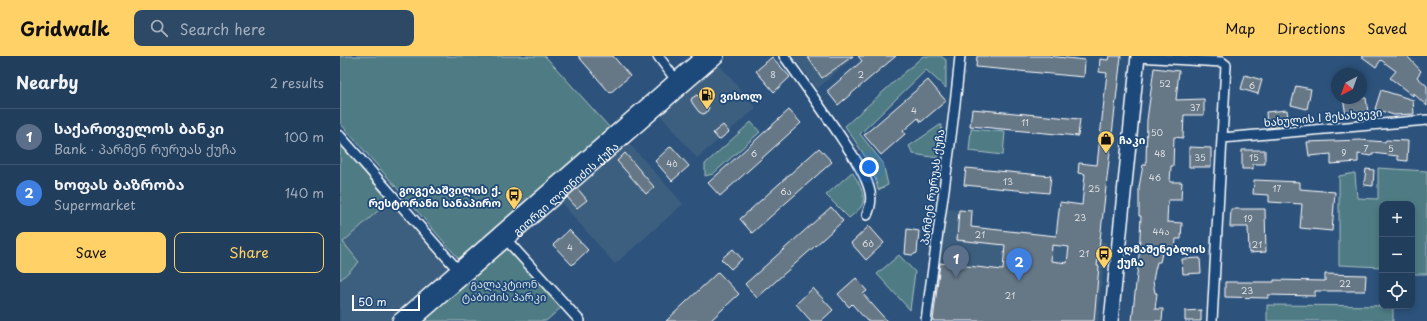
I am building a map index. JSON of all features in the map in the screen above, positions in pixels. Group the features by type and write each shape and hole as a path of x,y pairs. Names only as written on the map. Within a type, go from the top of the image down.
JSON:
{"main road":[{"name":"გიორგი ლეონიძის ქუჩა","path":"413,321 503,236 703,56"},
{"name":"გიორგი ლეონიძის ქუჩა","path":"399,321 458,270 503,236 717,56"},
{"path":"1111,321 1138,56"}],"street":[{"path":"658,56 676,80"},
{"path":"784,56 832,124 862,171 869,188 871,199 867,215"},
{"name":"პარმენ რურუას ქუჩა","path":"926,321 956,102 960,56"},
{"path":"1138,56 1225,63 1226,66 1212,321"},
{"name":"ხახულის I შესახვევი","path":"1222,138 1427,120"},
{"path":"340,136 458,270"},
{"path":"503,236 580,321"}],"shaded area":[{"path":"793,56 855,56 817,89"},
{"name":"ვისოლ","path":"716,61 756,108 697,158 657,111"},
{"path":"626,140 683,204 615,264 559,200"},
{"path":"389,201 449,268 389,321 340,321 340,280 359,262 342,242"},
{"path":"944,209 972,211 971,227 1106,242 1098,321 930,321"}],"green space":[{"path":"340,56 545,56 610,128 459,259 340,123"},
{"path":"923,56 941,56 946,60 946,88 926,70 860,134 883,163 888,185 878,190 869,164 845,126"},
{"path":"751,122 760,132 713,174 705,176 705,164"},
{"path":"942,125 938,158 913,154 909,146"},
{"path":"971,129 1005,132 1003,155 969,151"},
{"path":"340,144 389,201 343,242 359,262 340,280"},
{"path":"1378,168 1427,171 1427,274 1415,274 1415,201 1379,201 1379,267 1339,265 1339,176 1355,173 1357,198 1378,199"},
{"path":"852,172 863,194 863,203 861,207 849,218 826,195"},
{"name":"გალაკტიონ ტაბიძის პარკი","path":"507,244 563,306 546,321 419,321"},
{"path":"899,255 915,272 910,310 877,274"},
{"path":"1267,305 1379,306 1379,309 1393,309 1393,321 1267,321"}],"building":[{"path":"578,56 613,56 630,76 610,93"},
{"path":"807,56 853,56 822,78"},
{"path":"858,56 896,56 838,105 827,91 862,61"},
{"path":"977,56 1048,56 1085,60 1084,77 976,67"},
{"path":"1109,56 1121,56 1097,266 1099,266 1094,321 933,321 940,263 1003,270 1005,245 957,240 959,210 972,211 971,227 1056,236 1060,202 1082,205 1085,174 1078,173 1079,163 1097,165 1107,73 1099,72 1100,59 1108,60","holes":["1052,245 1069,247 1067,263 1051,261"]},
{"path":"1361,56 1407,56 1421,71 1417,77 1427,86 1427,106 1413,93 1413,96 1390,78 1396,71 1381,60 1376,67"},
{"path":"772,57 790,77 774,92 756,71"},
{"path":"1154,68 1179,71 1176,100 1204,99 1204,115 1184,115 1183,138 1174,137 1173,166 1171,166 1170,182 1182,182 1181,200 1168,200 1167,222 1182,223 1181,239 1176,239 1175,250 1163,249 1160,262 1157,262 1155,270 1153,281 1155,293 1157,293 1155,309 1163,309 1162,321 1132,321 1139,255 1141,216 1139,216 1139,187 1143,165 1146,165 1147,120"},
{"path":"1245,75 1262,80 1258,94 1241,89"},
{"path":"928,80 946,101 921,122 918,118 903,131 905,134 881,155 864,135"},
{"path":"1296,86 1311,89 1307,109 1291,105"},
{"path":"1381,90 1413,100 1414,114 1394,115 1375,109"},
{"path":"697,95 707,104 709,108 706,113 703,114 699,112 691,100"},
{"path":"1344,104 1367,104 1368,112 1346,115"},
{"path":"972,109 1080,119 1078,136 970,126"},
{"path":"789,110 801,123 720,196 708,183"},
{"path":"1287,110 1289,126 1267,128 1266,112"},
{"path":"723,125 729,132 719,140 713,133"},
{"path":"1360,140 1385,142 1386,140 1408,141 1407,161 1398,160 1398,156 1372,153 1372,156 1358,154 1358,162 1331,164 1331,154 1309,156 1307,142"},
{"path":"671,146 689,166 672,181 655,161"},
{"path":"1189,147 1211,148 1211,167 1189,167"},
{"path":"819,148 832,162 752,233 740,219"},
{"path":"1242,150 1265,150 1265,164 1253,164 1253,169 1242,169"},
{"path":"625,153 654,187 646,194 617,161"},
{"path":"966,168 1051,176 1049,193 964,185"},
{"path":"1366,169 1374,170 1373,186 1364,185"},
{"path":"1254,180 1300,182 1300,189 1335,192 1332,231 1300,228 1302,204 1269,202 1269,195 1253,194"},
{"path":"577,188 587,200 577,208 567,197"},
{"path":"831,207 843,221 757,298 745,284"},
{"path":"1231,209 1265,209 1266,252 1249,253 1248,227 1230,227"},
{"path":"869,226 884,243 866,260 851,243"},
{"path":"907,229 919,231 917,253 912,255 905,254"},
{"path":"569,230 588,250 572,265 553,245"},
{"path":"733,249 742,259 731,269 721,259"},
{"path":"1200,258 1201,273 1183,274 1182,259"},
{"path":"718,272 739,294 710,321 666,321"},
{"path":"1325,274 1366,275 1365,291 1315,291 1315,296 1268,295 1268,298 1225,297 1225,282 1274,282 1274,280 1325,281"},
{"path":"856,278 867,291 863,294 887,321 867,321 852,304 849,307 838,294"},
{"path":"813,288 833,310 821,321 811,321 796,304"},
{"path":"1201,310 1201,321 1185,321 1185,311"}],"place":[{"name":"ვისოლ","path":"707,110"},
{"name":"ჩაკი","path":"1106,154"},
{"name":"გოგებაშვილის ქ. რესტორანი სანაპირო","path":"514,210"},
{"name":"აღმაშენებლის ქუჩა","path":"1104,269"},
{"name":"საქართველოს ბანკი","path":"956,278"},
{"name":"Ხოფას Ბაზრობა","path":"1019,281"}]}
